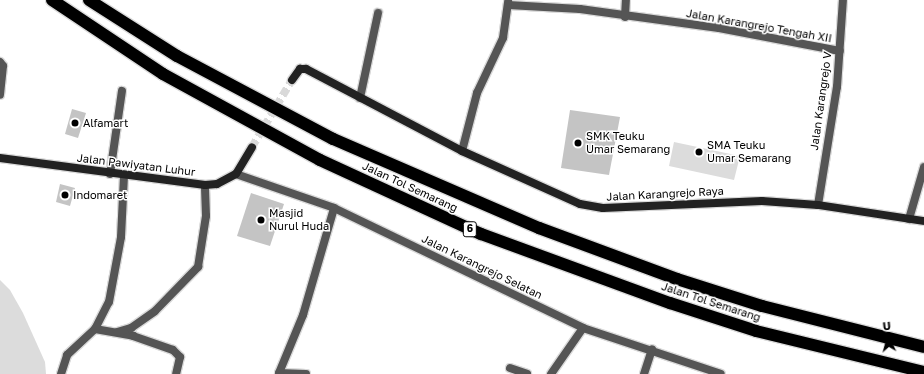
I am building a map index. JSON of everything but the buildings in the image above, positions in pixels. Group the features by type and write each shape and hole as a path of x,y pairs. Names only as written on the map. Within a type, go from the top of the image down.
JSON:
{"highway":[{"name":"Jalan Tol Semarang","path":"52,0 164,74 320,160 481,234 670,303 756,331 924,372"},
{"name":"Jalan Tol Semarang","path":"89,0 177,56 333,139 539,228 677,279 762,306 924,347"}],"main road":[{"name":"Jalan Karangrejo Raya","path":"294,76 300,69 306,69 462,151 559,196 603,208 762,201 818,204 924,221"},
{"path":"236,174 252,147"},
{"name":"Jalan Pawiyatan Luhur","path":"0,158 110,174 205,185 217,184 236,174"}],"street":[{"path":"625,17 626,0"},
{"name":"Jalan Karangrejo V","path":"818,204 840,51 844,0"},
{"path":"462,151 477,93 503,38 508,2"},
{"name":"Jalan Karangrejo Tengah XII","path":"508,2 580,9 625,17 719,28 840,51"},
{"path":"360,98 378,13"},
{"path":"0,62 3,66 0,95"},
{"path":"110,174 122,90"},
{"path":"909,219 924,168"},
{"name":"Jalan Karangrejo Selatan","path":"236,174 334,208 583,328 652,349 721,374"},
{"path":"61,374 67,355 95,329 109,302 117,266 124,175"},
{"path":"117,332 131,328 155,311 198,267 206,216 205,185"},
{"path":"306,374 279,373 303,315 334,208"},
{"path":"551,374 583,328"},
{"path":"95,329 117,332 178,353 180,362 176,374"},
{"path":"644,374 652,349"},
{"path":"510,368 527,374"}],"shaded area":[{"path":"674,142 740,156 734,180 669,166"},
{"path":"0,280 10,290 23,313 45,362 46,374 0,374"}],"tunnel":[{"path":"252,147 292,80"}],"place":[{"name":"Alfamart","path":"75,123"},
{"name":"SMK Teuku Umar Semarang","path":"578,143"},
{"name":"SMA Teuku Umar Semarang","path":"699,152"},
{"name":"Indomaret","path":"65,195"},
{"name":"Masjid Nurul Huda","path":"261,220"}]}
